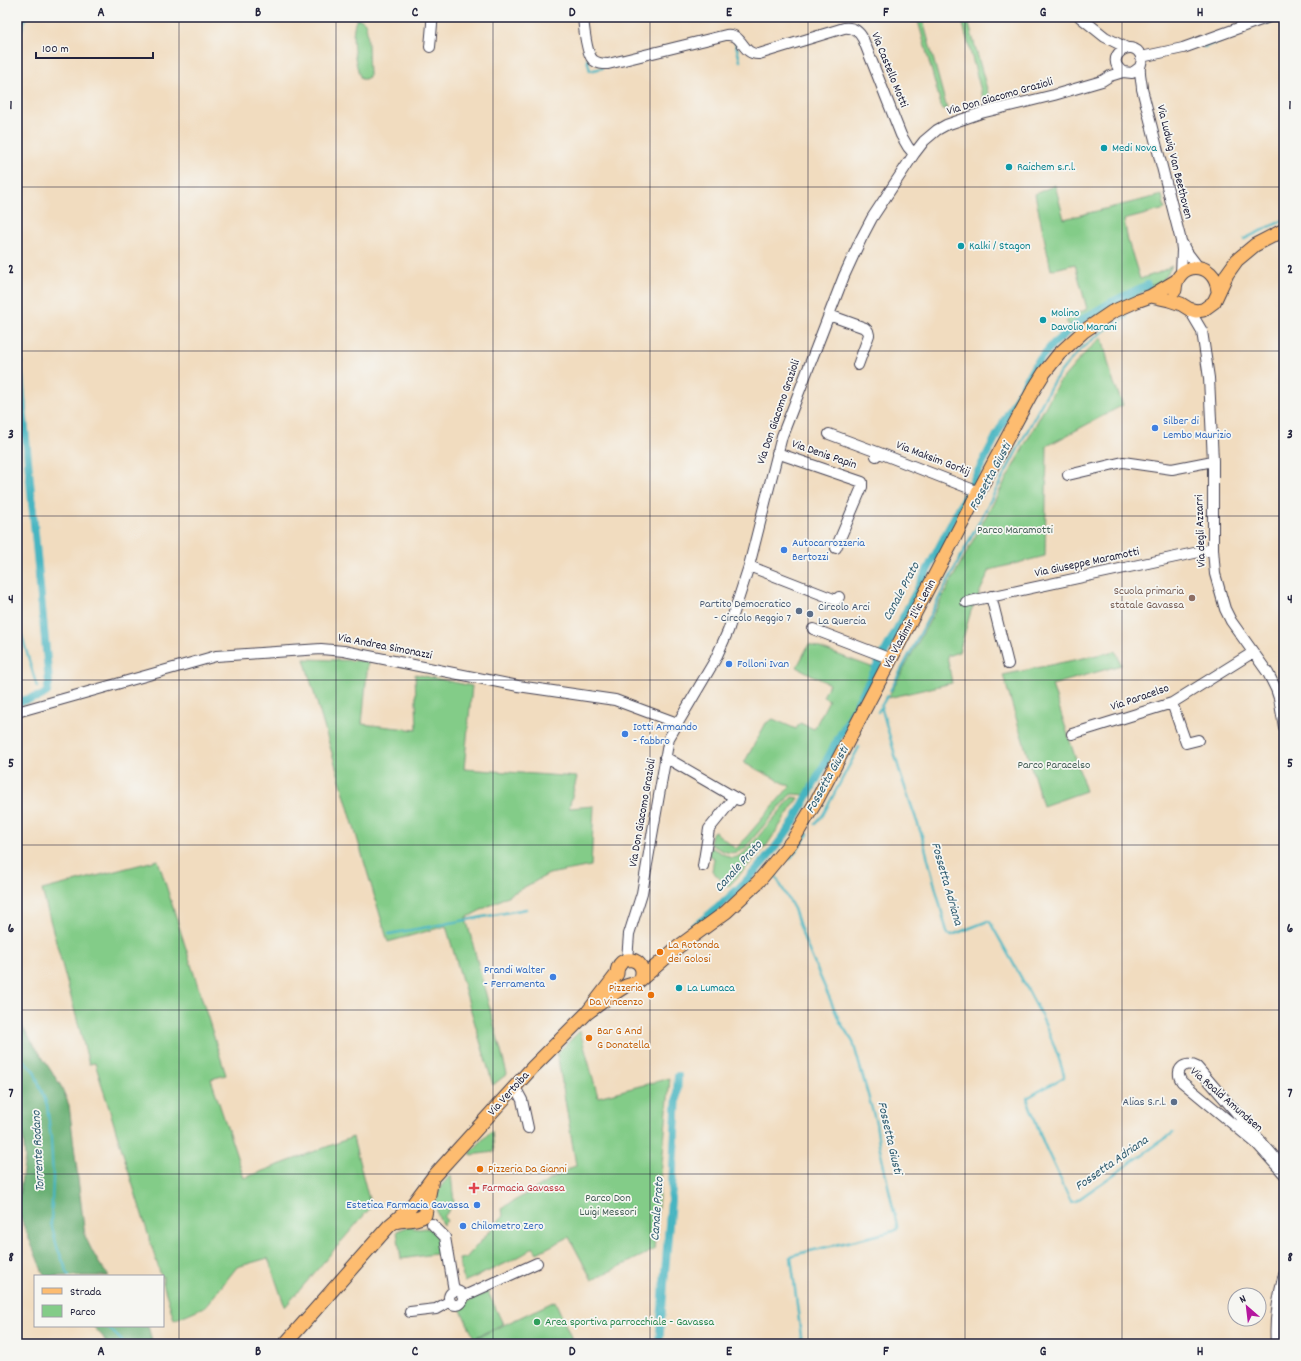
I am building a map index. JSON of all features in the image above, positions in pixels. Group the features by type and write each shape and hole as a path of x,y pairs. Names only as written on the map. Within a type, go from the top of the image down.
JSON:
{"main road":[{"name":"Via Vladimir Il'ic Lenin","path":"1209,306 1217,297 1218,291 1227,274 1237,260 1255,245 1284,230"},
{"name":"Via Vladimir Il'ic Lenin","path":"587,1013 614,992 628,985 635,984 691,936 717,919 737,903 768,871 793,840 817,800 973,489 1044,373 1059,354 1084,331 1107,316 1123,307 1151,296 1192,268 1204,270 1237,260"},
{"path":"1204,270 1214,277 1218,284 1218,291"},
{"path":"1179,278 1175,293 1185,307"},
{"path":"1151,296 1196,311 1203,310 1209,306"},
{"name":"Via Vladimir Il'ic Lenin","path":"633,961 653,961 666,956"},
{"path":"587,1013 617,974 620,964 633,961 642,970 641,978"},
{"path":"617,974 620,981 628,985"},
{"name":"Via Vertoiba","path":"421,1213 422,1190 515,1086 587,1013"},
{"path":"285,1344 389,1226 421,1213"}],"street":[{"path":"430,47 432,17"},
{"name":"Via Castello Motti","path":"583,17 589,53 594,60 602,64 608,64 732,34 736,36 745,49 754,54 759,54 844,28 852,28 856,30 863,38 901,135 914,154"},
{"name":"Via Ludwig Van Beethoven","path":"1080,17 1105,37 1127,48 1136,50 1141,57 1142,62 1140,67 1142,89 1181,241 1182,250 1179,278"},
{"path":"1141,57 1183,48 1268,17"},
{"name":"Via Ludwig Van Beethoven","path":"1105,37 1116,60 1117,66 1142,89"},
{"path":"1116,60 1120,51 1127,48"},
{"name":"Via Don Giacomo Grazioli","path":"1093,83 1105,74 1116,60"},
{"path":"1126,73 1135,72 1140,67"},
{"name":"Via Don Giacomo Grazioli","path":"633,961 629,934 642,893 669,738 715,660 728,631 749,566 777,453 844,276 872,218 914,154 924,141 937,130 958,120 1054,95 1126,73"},
{"name":"Via Ludwig Van Beethoven","path":"1181,241 1186,251 1204,270"},
{"name":"Via degli Azzarri","path":"1209,306 1202,331 1209,378 1213,461 1213,549 1216,574 1225,609 1231,621 1268,673 1276,689 1284,727"},
{"name":"Via degli Azzarri","path":"1185,307 1202,331"},
{"path":"829,315 865,328 868,331 869,335 858,365"},
{"name":"Via Maksim Gorkij","path":"829,434 877,454 973,489"},
{"name":"Via Denis Papin","path":"777,453 860,481 862,484 836,548"},
{"path":"1068,475 1123,462 1172,469 1213,461"},
{"name":"Via Giuseppe Maramotti","path":"966,602 1213,549"},
{"path":"749,566 836,600 839,597"},
{"path":"991,596 1008,664"},
{"name":"Via Vladimir Il'ic Lenin","path":"813,629 887,658"},
{"name":"Via Andrea Simonazzi","path":"17,712 216,656 321,650 344,651 518,686 615,700 678,723"},
{"name":"Via Paracelso","path":"1072,734 1172,703 1252,652"},
{"path":"1172,703 1186,743 1198,740"},
{"path":"665,757 736,799 709,829 703,866"},
{"name":"Via Roald Amundsen","path":"1284,1168 1197,1067 1188,1065 1181,1068 1178,1075 1182,1082 1258,1145 1284,1174"},
{"path":"515,1086 522,1100 528,1128"},
{"path":"421,1213 445,1237 454,1291 449,1297 450,1301"},
{"path":"450,1301 456,1305 460,1304 463,1301 464,1296 537,1263"},
{"path":"1276,1344 1276,1312 1284,1274"},
{"path":"454,1291 459,1291 464,1296"},
{"path":"410,1312 436,1309 450,1301"}],"green space":[{"path":"917,17 922,17 947,109 942,109"},
{"path":"961,17 967,17 990,100 984,102"},
{"path":"357,19 365,23 367,33 369,77 365,79 361,79 354,49 353,32"},
{"path":"1055,185 1064,219 1162,195 1165,209 1124,220 1128,241 1140,279 1158,273 1172,266 1165,278 1153,287 1097,317 1071,326 1066,322 1072,316 1087,309 1075,264 1051,270 1035,194"},
{"name":"Parco Maramotti","path":"1102,337 1112,378 1123,405 1047,446 1045,556 990,570 971,611 959,652 947,656 952,683 888,698 1057,385 1085,353"},
{"path":"809,644 874,668 807,793 810,795 792,794 744,849 735,853 723,851 710,844 712,833 714,831 736,849 790,786 744,763 766,723 773,719 796,729 800,723 814,729 829,700 823,697 829,684 797,667"},
{"name":"Parco Paracelso","path":"1116,651 1121,665 1052,685 1086,791 1043,806 1003,675"},
{"path":"304,659 368,661 362,724 417,730 415,674 472,686 464,769 577,777 569,808 594,806 591,866 549,874 466,918 507,1074 493,1085 446,926 388,942"},
{"path":"792,797 798,798 767,845 729,886 727,886 712,871 714,858 708,855 710,847 731,858 737,857 745,852"},
{"path":"158,860 226,1075 211,1079 244,1178 353,1137 371,1207 285,1307 268,1258 237,1267 206,1306 174,1320 164,1286 164,1275 161,1275 95,1063 89,1064 42,890"},
{"path":"17,1003 23,1028 61,1086 69,1105 85,1236 98,1262 108,1275 45,1275 43,1273 17,1209 25,1158 23,1137 17,1116"},
{"name":"Parco Don Luigi Messori","path":"580,1031 598,1097 670,1078 654,1250 592,1280 569,1237 537,1253 533,1247 529,1251 512,1260 464,1282 459,1259 466,1258 503,1216 502,1208 576,1165 557,1053"},
{"path":"492,1130 494,1152 471,1155 471,1152"},
{"path":"451,1175 454,1202 444,1217 447,1221 443,1225 438,1216 436,1201 441,1186"},
{"path":"407,1227 418,1229 426,1228 433,1231 440,1242 442,1253 401,1259 397,1231"},
{"path":"488,1292 503,1324 474,1338 460,1308 466,1304 466,1302"},
{"name":"Area sportiva parrocchiale - Gavassa","path":"555,1301 574,1344 463,1344"},
{"path":"94,1327 148,1327 153,1344 107,1344"}],"waterway":[{"path":"17,34 23,17"},
{"path":"261,18 285,17"},
{"path":"1266,23 1284,18"},
{"path":"1204,47 1238,33"},
{"path":"735,40 740,61"},
{"path":"587,59 590,71 602,68"},
{"path":"1244,239 1284,220"},
{"name":"Canale Prato","path":"692,928 721,905 747,880 771,853 793,823 896,631 1003,423 1035,365 1053,344 1083,319 1112,302 1147,285"},
{"name":"Fossetta Giusti","path":"890,691 1052,384 1059,373 1076,354 1105,330 1127,317"},
{"path":"17,344 49,682 47,692 41,696 17,702"},
{"path":"17,619 37,687"},
{"name":"Fossetta Giusti","path":"878,712 887,696"},
{"name":"Fossetta Adriana","path":"881,706 901,776 922,836 947,932 948,934 952,935 988,921 990,922 1032,997 1050,1035 1064,1075"},
{"name":"Fossetta Giusti","path":"815,824 823,815 859,747"},
{"name":"Fossetta Giusti","path":"790,859 808,834"},
{"name":"Fossetta Giusti","path":"776,874 775,875 794,909 806,944 840,1022 853,1042 876,1123 879,1144 897,1226 897,1229 894,1231 793,1255 791,1257 802,1344"},
{"path":"389,934 526,909"},
{"name":"Torrente Rodano","path":"17,1054 34,1071 47,1105 51,1139 53,1178 51,1223 57,1247 69,1275"},
{"name":"Canale Prato","path":"659,1344 672,1188 678,1076"},
{"name":"Fossetta Adriana","path":"1064,1077 1027,1098 1044,1144 1071,1202 1076,1201 1173,1133"},
{"name":"Torrente Rodano","path":"108,1327 125,1344"}],"place":[{"name":"Medi Nova","path":"1104,148"},
{"name":"Raichem s.r.l.","path":"1009,167"},
{"name":"Kalki / Stagon","path":"961,246"},
{"name":"Molino Davolio Marani","path":"1043,320"},
{"name":"Silber di Lembo Maurizio","path":"1155,428"},
{"name":"Autocarrozzeria Bertozzi","path":"784,550"},
{"name":"Scuola primaria statale Gavassa","path":"1192,598"},
{"name":"Partito Democratico - Circolo Reggio 7","path":"799,611"},
{"name":"Circolo Arci La Quercia","path":"810,614"},
{"name":"Folloni Ivan","path":"729,664"},
{"name":"Iotti Armando - fabbro","path":"625,734"},
{"name":"La Rotonda dei Golosi","path":"660,952"},
{"name":"Prandi Walter - Ferramenta","path":"553,977"},
{"name":"La Lumaca","path":"679,988"},
{"name":"Pizzeria Da Vincenzo","path":"651,995"},
{"name":"Bar G And G Donatella","path":"589,1038"},
{"name":"Alias S.r.l.","path":"1174,1102"},
{"name":"Pizzeria Da Gianni","path":"480,1169"},
{"name":"Farmacia Gavassa","path":"474,1188"},
{"name":"Estetica Farmacia Gavassa","path":"477,1205"},
{"name":"Chilometro Zero","path":"463,1226"},
{"name":"Area sportiva parrocchiale - Gavassa","path":"537,1322"}]}
